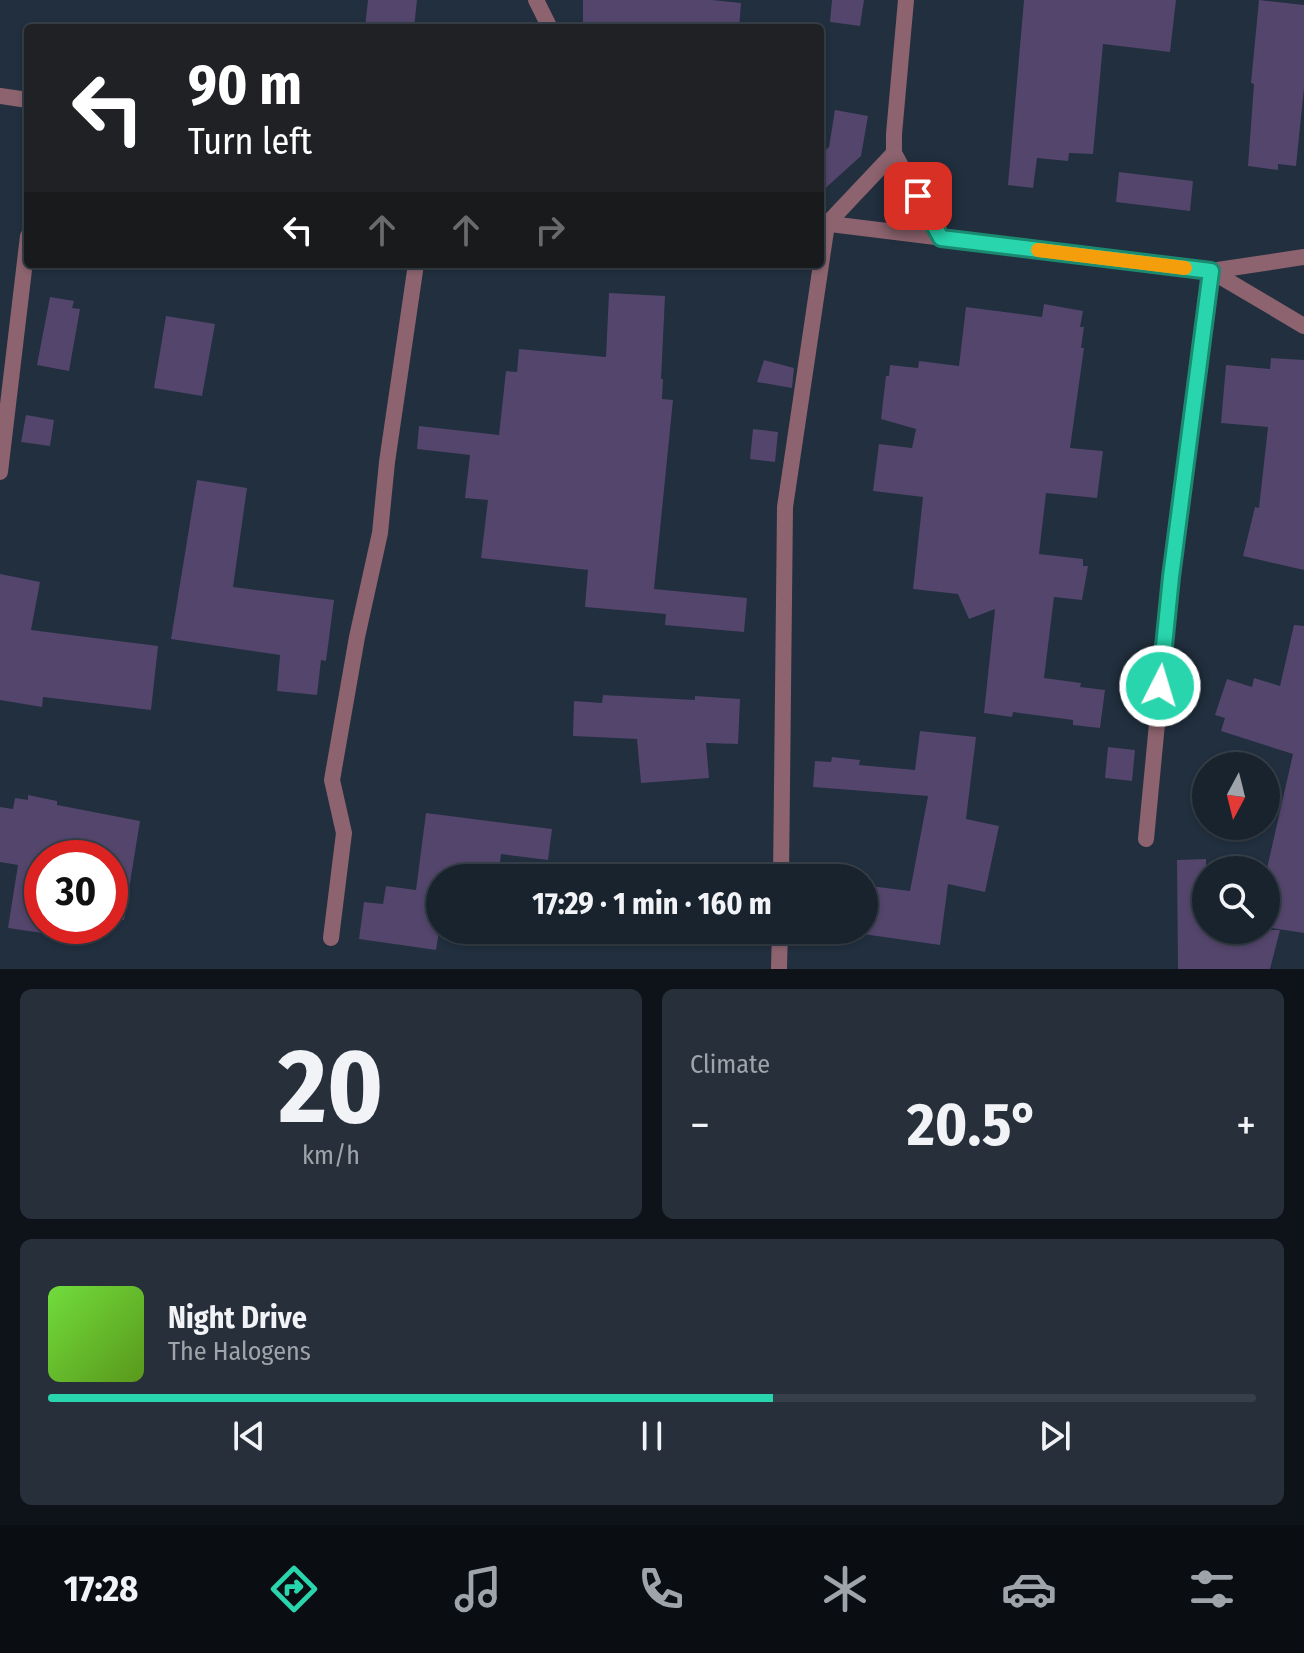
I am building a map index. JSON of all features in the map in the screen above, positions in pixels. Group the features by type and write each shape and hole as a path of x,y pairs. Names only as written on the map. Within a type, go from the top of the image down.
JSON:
{"street":[{"path":"536,0 548,24"},
{"path":"906,0 894,153 941,238"},
{"path":"0,96 24,99"},
{"path":"824,222 894,153"},
{"path":"824,223 1211,271 1304,257"},
{"path":"0,472 24,268"},
{"path":"331,938 344,833 332,780 357,637 380,533 387,462 415,268"},
{"path":"781,864 785,507 817,268"},
{"path":"1211,271 1304,326"},
{"path":"1146,839 1171,577 1211,271"},
{"path":"779,968 780,944"}],"building":[{"path":"368,0 417,0 414,24 365,24"},
{"path":"583,0 712,0 741,3 739,24 583,24"},
{"path":"832,0 864,0 860,26 830,22"},
{"path":"1024,0 1176,0 1170,52 1103,44 1093,154 1069,153 1068,161 1037,158 1033,188 1008,185"},
{"path":"1259,0 1304,5 1304,88 1296,166 1278,164 1278,170 1248,166 1254,84 1251,83"},
{"path":"835,110 868,116 861,156 824,189 824,151 829,147"},
{"path":"1119,172 1193,181 1190,211 1116,202"},
{"path":"609,293 665,296 662,399 673,400 654,589 747,598 744,632 665,625 666,614 585,607 588,570 481,558 488,500 465,498 470,455 417,449 419,426 499,435 506,371 517,372 519,349 606,357"},
{"path":"50,297 74,301 72,308 80,309 69,371 37,365"},
{"path":"1044,304 1083,311 1080,327 1084,327 1081,348 1084,348 1070,448 1103,451 1097,498 1046,493 1039,554 1083,559 1083,566 1088,566 1082,600 1054,597 1044,678 1105,690 1100,728 1073,725 1073,720 1013,712 1012,717 984,713 995,609 969,619 958,594 913,589 923,497 873,491 879,444 912,448 916,429 881,419 890,365 918,368 919,361 959,366 966,307 1042,317"},
{"path":"166,316 215,324 202,396 154,388"},
{"path":"1271,358 1304,360 1304,570 1243,556 1255,507 1259,508 1268,427 1221,423 1226,365 1270,369"},
{"path":"764,360 794,368 792,388 757,382"},
{"path":"26,415 54,420 50,446 21,442"},
{"path":"753,429 778,432 775,462 750,459"},
{"path":"197,480 247,488 233,587 334,600 326,661 321,660 317,695 277,691 280,655 171,639"},
{"path":"0,574 40,582 31,630 158,646 151,710 43,697 42,707 0,700"},
{"path":"1294,625 1304,626 1304,933 1280,929 1280,856 1270,856 1273,840 1280,840 1280,811 1293,754 1221,731 1225,718 1215,715 1227,679 1252,687 1254,678 1280,686"},
{"path":"603,695 740,699 738,744 706,743 709,778 641,783 637,739 573,736 574,701 602,703"},
{"path":"920,731 976,737 966,819 999,826 985,892 948,884 940,945 878,936 878,887 910,891 928,796 813,787 815,761 831,762 832,757 860,760 859,765 915,770"},
{"path":"1108,747 1135,750 1132,781 1105,778"},
{"path":"28,795 57,801 57,805 140,821 128,895 128,840 24,840 24,930 8,928 18,865 0,862 0,807 13,809 15,798 28,800"},
{"path":"426,813 552,829 548,860 501,854 500,864 426,864 426,944 437,944 436,950 359,939 364,902 383,904 386,886 416,890"},
{"path":"1192,859 1192,944 1276,944 1270,969 1178,969 1177,860"}],"slow traffic":[{"path":"1038,250 1185,268"}],"route":[{"path":"918,196 941,238 1211,271 1160,686"}]}
